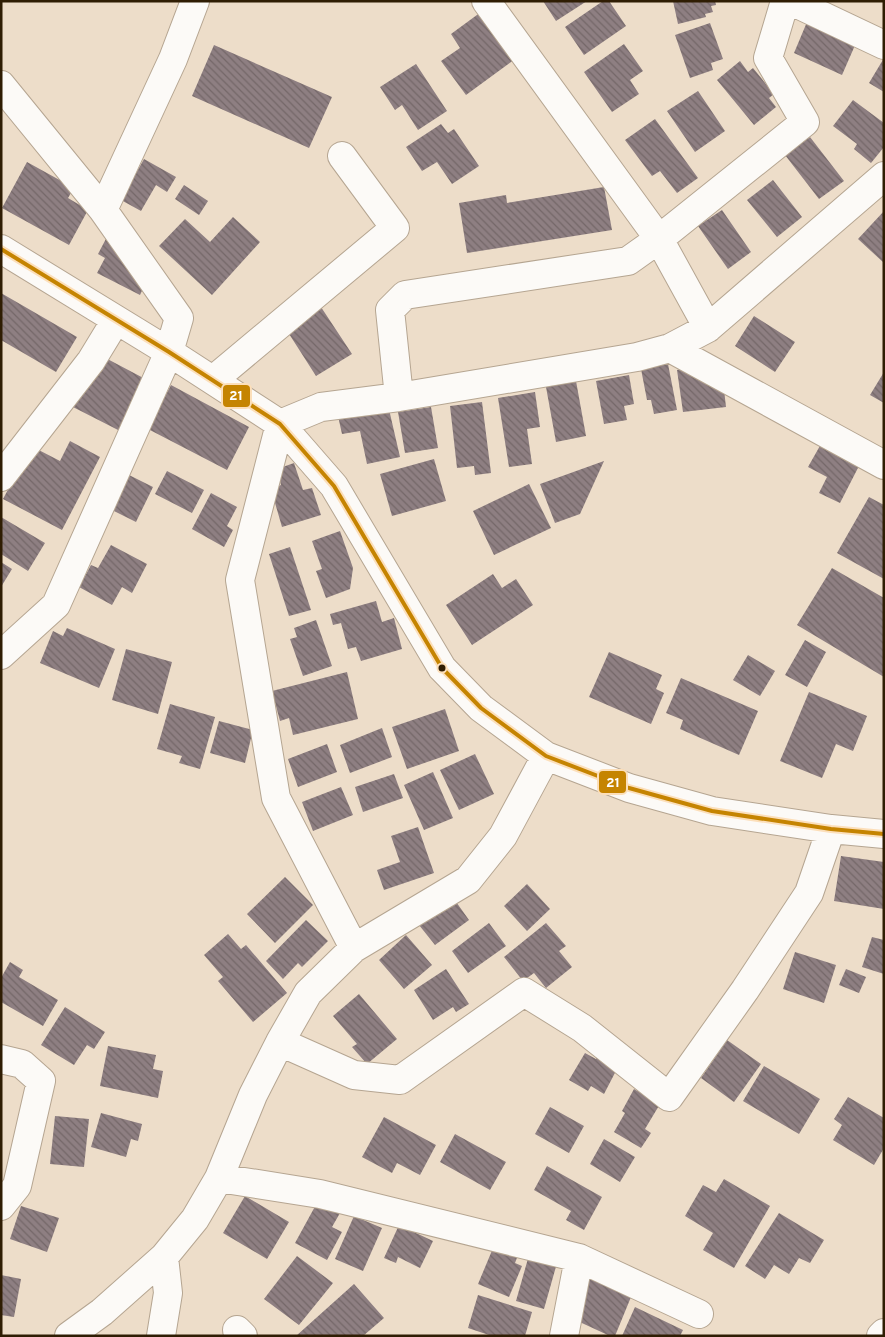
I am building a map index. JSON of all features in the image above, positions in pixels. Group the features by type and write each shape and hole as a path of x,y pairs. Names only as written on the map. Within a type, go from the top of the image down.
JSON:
{"street":[{"path":"103,210 173,59 195,1"},
{"path":"486,1 659,239 708,328"},
{"path":"399,397 390,310 405,295 628,260 659,239 805,122 768,58 794,2 884,45"},
{"path":"1,85 103,210 179,318 169,352 56,605 1,655"},
{"path":"213,380 395,228 342,156"},
{"path":"280,424 321,407 399,397 637,357 670,348 708,328 884,176"},
{"path":"1,249 169,352 280,424 334,486 442,668 481,708 546,756 629,788 712,811 831,829 884,834"},
{"path":"1,477 91,361 116,320"},
{"path":"670,348 884,465"},
{"path":"280,424 240,580 276,798 354,948"},
{"path":"69,1336 102,1312 164,1257 195,1219 219,1178 254,1095 280,1042 308,994 354,948 468,880 503,836 546,756"},
{"path":"280,1042 354,1075 400,1080 524,992 582,1028 669,1097 745,990 809,893 831,829"},
{"path":"1,1059 22,1064 41,1081 17,1186 1,1206"},
{"path":"219,1178 320,1194 579,1258 699,1314"},
{"path":"161,1336 168,1293 164,1257"},
{"path":"564,1336 579,1258"}],"building":[{"path":"543,1 587,1 556,21"},
{"path":"603,1 609,1 626,26 584,55 565,27"},
{"path":"673,1 715,1 716,5 711,6 713,12 705,14 706,17 678,24"},
{"path":"481,12 515,59 466,95 441,61 460,48 451,34"},
{"path":"807,22 856,43 842,75 794,53"},
{"path":"710,23 723,59 711,63 713,70 690,78 675,35"},
{"path":"624,44 643,71 630,80 639,94 612,112 584,72"},
{"path":"214,45 332,97 309,148 192,96"},
{"path":"884,58 884,92 869,83"},
{"path":"740,61 748,72 753,68 774,94 769,98 776,107 754,125 717,80"},
{"path":"416,64 447,111 418,130 402,105 395,110 380,87"},
{"path":"698,91 725,131 695,152 667,111"},
{"path":"853,100 884,123 884,147 871,163 854,149 857,144 833,126"},
{"path":"655,119 698,178 677,193 660,171 652,176 625,140"},
{"path":"441,124 448,133 454,129 479,166 452,184 437,162 422,171 406,147"},
{"path":"810,137 844,181 819,199 785,155"},
{"path":"144,159 176,177 167,192 156,185 141,211 121,200"},
{"path":"27,162 74,188 68,198 88,210 69,245 2,208"},
{"path":"773,180 802,217 777,237 747,200"},
{"path":"184,185 208,201 199,215 175,199"},
{"path":"604,187 612,230 467,253 459,203 506,195 507,203"},
{"path":"722,210 751,252 728,269 698,226"},
{"path":"884,211 884,263 858,239"},
{"path":"233,217 260,242 212,295 159,246 185,219 210,242"},
{"path":"109,233 147,280 140,295 97,273 105,258 98,254"},
{"path":"1,293 77,337 56,372 1,340"},
{"path":"319,304 352,354 316,376 284,326"},
{"path":"754,316 795,342 775,372 735,346"},
{"path":"98,354 149,381 122,432 71,406"},
{"path":"668,364 677,410 654,414 651,400 647,400 641,369"},
{"path":"696,367 723,381 726,407 683,412 677,370"},
{"path":"884,372 884,403 870,395"},
{"path":"629,375 634,404 624,406 627,420 604,424 596,381"},
{"path":"576,381 586,436 556,442 546,387"},
{"path":"171,385 249,427 227,470 148,429"},
{"path":"535,392 540,427 527,429 532,464 509,467 498,398"},
{"path":"482,402 491,473 475,475 474,466 457,468 450,406"},
{"path":"388,405 400,457 367,464 360,431 342,434 338,416"},
{"path":"431,407 438,448 405,453 398,412"},
{"path":"70,441 100,457 62,530 3,499 31,446 60,461"},
{"path":"821,444 860,464 840,503 819,493 827,477 808,467"},
{"path":"434,459 446,501 392,516 380,474"},
{"path":"604,461 580,514 555,523 540,484"},
{"path":"294,463 303,490 312,488 321,515 282,527 271,489 281,485 277,469"},
{"path":"167,471 204,490 192,513 155,494"},
{"path":"127,474 153,487 136,522 110,509"},
{"path":"529,484 551,528 494,555 473,511"},
{"path":"211,493 237,507 227,526 233,530 224,547 192,529"},
{"path":"869,497 884,505 884,579 837,553"},
{"path":"1,517 45,543 28,571 1,554"},
{"path":"340,531 353,568 350,589 326,598 316,571 322,569 312,541"},
{"path":"111,545 147,564 132,593 122,587 112,605 79,587 91,565 98,568"},
{"path":"290,547 311,610 289,616 269,554"},
{"path":"1,562 12,569 1,587"},
{"path":"832,568 884,598 884,677 797,625"},
{"path":"493,574 502,588 516,579 533,605 472,645 446,605"},
{"path":"376,601 382,622 394,618 402,649 361,661 356,647 348,649 341,623 333,625 330,614"},
{"path":"316,620 332,666 303,676 290,639 297,637 294,628"},
{"path":"67,628 115,649 99,688 40,663 53,631 63,636"},
{"path":"805,640 826,652 807,687 785,675"},
{"path":"126,649 172,662 158,714 112,700"},
{"path":"609,652 662,675 656,689 664,693 651,724 589,697"},
{"path":"748,655 775,671 760,696 733,680"},
{"path":"347,672 358,719 293,735 289,718 280,721 272,691"},
{"path":"681,678 758,711 739,755 680,729 683,720 666,713"},
{"path":"809,692 867,716 853,751 836,744 822,778 780,761"},
{"path":"170,704 215,717 200,769 179,763 182,756 157,749"},
{"path":"445,709 459,751 407,769 392,727"},
{"path":"219,721 253,730 245,763 210,753"},
{"path":"382,728 392,757 350,773 340,745"},
{"path":"327,744 337,772 298,787 288,759"},
{"path":"475,754 494,794 459,810 440,770"},
{"path":"433,772 453,818 424,830 404,785"},
{"path":"394,774 403,798 363,812 355,787"},
{"path":"341,787 353,815 313,831 302,802"},
{"path":"418,827 434,873 384,890 377,870 400,862 391,836"},
{"path":"841,856 884,862 884,909 834,901"},
{"path":"285,877 313,905 275,943 247,914"},
{"path":"527,884 550,909 527,931 504,906"},
{"path":"454,899 469,920 435,945 419,925"},
{"path":"306,920 328,941 302,967 298,963 283,979 266,961"},
{"path":"489,923 506,946 468,973 452,951"},
{"path":"546,923 566,946 559,951 572,967 546,988 534,973 523,981 504,957"},
{"path":"228,934 241,949 246,945 287,993 253,1022 218,981 223,977 204,955"},
{"path":"406,935 432,965 404,989 379,960"},
{"path":"872,937 884,940 884,974 862,967"},
{"path":"795,952 836,965 824,1003 783,989"},
{"path":"10,962 23,970 19,977 58,1000 43,1026 1,1002 1,978"},
{"path":"446,969 469,1004 456,1012 453,1007 433,1020 414,990"},
{"path":"846,969 866,977 859,993 839,985"},
{"path":"359,994 397,1039 367,1064 352,1047 357,1044 333,1016"},
{"path":"65,1007 105,1032 94,1049 87,1045 74,1065 41,1045"},
{"path":"727,1040 761,1064 734,1102 701,1078"},
{"path":"108,1046 156,1055 153,1069 163,1071 158,1098 100,1086"},
{"path":"585,1053 596,1059 597,1056 618,1067 604,1094 591,1086 588,1091 569,1080"},
{"path":"764,1066 820,1099 799,1134 743,1101"},
{"path":"634,1089 660,1104 645,1129 651,1133 641,1148 614,1132 625,1113 622,1111"},
{"path":"848,1097 884,1118 884,1148 874,1165 833,1140 842,1125 834,1119"},
{"path":"550,1107 584,1126 569,1153 535,1134"},
{"path":"101,1113 142,1124 138,1141 131,1139 126,1157 91,1147"},
{"path":"55,1116 89,1119 84,1167 50,1164"},
{"path":"384,1117 436,1145 420,1175 397,1163 392,1173 362,1157"},
{"path":"455,1134 506,1162 490,1190 440,1162"},
{"path":"604,1139 635,1157 620,1182 590,1164"},
{"path":"547,1166 602,1197 584,1230 566,1220 571,1211 534,1190"},
{"path":"724,1179 770,1206 734,1268 703,1250 713,1233 685,1216 703,1185 716,1192"},
{"path":"245,1196 289,1222 267,1259 223,1233"},
{"path":"318,1201 340,1213 332,1227 342,1232 327,1260 295,1243"},
{"path":"21,1206 59,1218 47,1252 10,1239"},
{"path":"779,1213 824,1240 810,1263 799,1258 789,1274 774,1265 765,1279 745,1266"},
{"path":"354,1216 382,1228 363,1271 335,1259"},
{"path":"399,1225 433,1241 420,1268 398,1257 396,1263 384,1258"},
{"path":"496,1241 518,1255 515,1263 522,1266 509,1297 478,1284"},
{"path":"529,1255 557,1263 544,1309 516,1301"},
{"path":"297,1256 333,1283 299,1325 264,1299"},
{"path":"1,1275 21,1279 14,1317 1,1315"},
{"path":"588,1278 631,1297 615,1336 610,1336 571,1318"},
{"path":"354,1284 384,1318 363,1336 296,1336"},
{"path":"478,1295 532,1312 525,1336 492,1336 468,1328"},
{"path":"635,1307 683,1330 680,1336 622,1336"}],"transit line":[{"name":"21","path":"1,249 169,352 280,424 334,486 442,668 481,708 546,756 629,788 712,811 831,829 884,834"}]}
